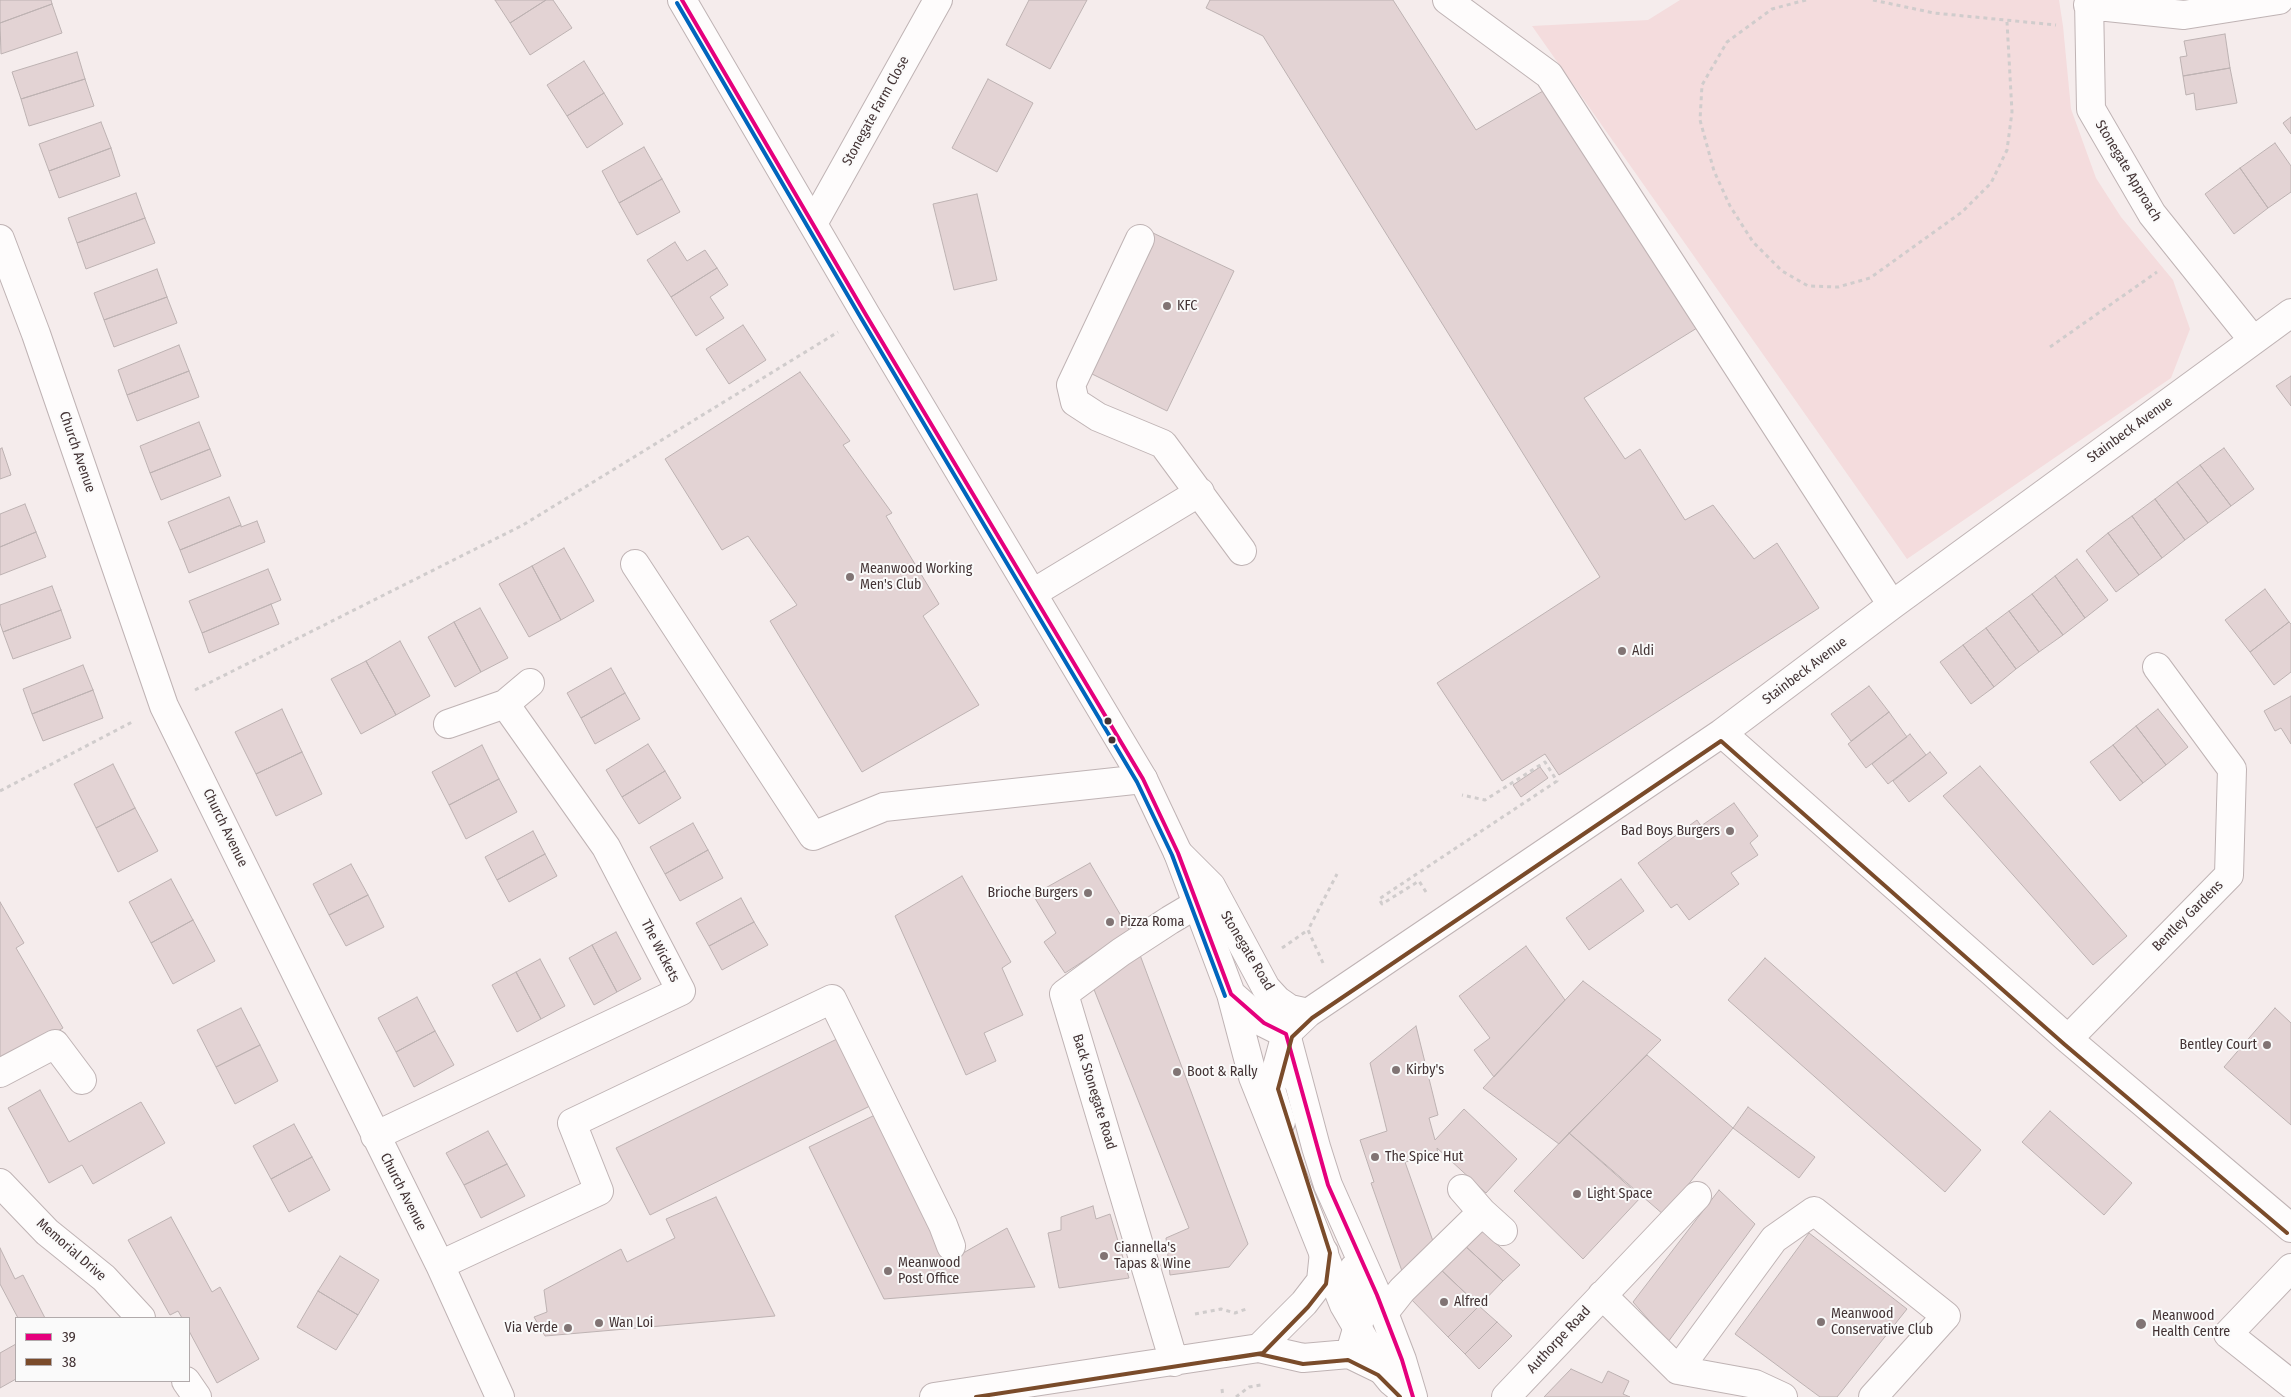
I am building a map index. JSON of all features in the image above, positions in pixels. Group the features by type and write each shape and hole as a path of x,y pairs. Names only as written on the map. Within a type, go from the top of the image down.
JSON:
{"street":[{"name":"Stonegate Road","path":"682,0 720,68 814,222 866,315 1143,780 1178,853 1206,900 1266,988 1277,1000 1290,1009 1308,1013"},
{"name":"Stonegate Farm Close","path":"814,222 938,0"},
{"path":"1447,0 1549,74 1892,605"},
{"path":"2089,11 2184,16 2279,0"},
{"name":"Stonegate Approach","path":"2089,11 2091,109 2152,214 2253,340"},
{"name":"Church Avenue","path":"0,239 36,334 164,706 440,1265 500,1397"},
{"path":"1140,239 1071,385 1075,402 1098,417 1163,444 1242,551"},
{"name":"Stainbeck Avenue","path":"1308,1013 1722,733 1892,605 2291,314"},
{"path":"1033,593 1200,492"},
{"path":"635,564 813,836 884,807 1143,780"},
{"name":"Bentley Gardens","path":"2068,1039 2229,875 2232,768 2157,667"},
{"path":"448,724 505,704 530,683"},
{"name":"The Wickets","path":"375,1136 681,991 606,847 505,704"},
{"path":"1722,733 2068,1039 2291,1228"},
{"name":"Stonegate Road","path":"1206,900 1253,1077 1344,1305 1382,1370 1391,1381 1411,1397"},
{"name":"Back Stonegate Road","path":"1174,1362 1064,994 1121,952 1206,900"},
{"name":"Stonegate Road","path":"1231,994 1264,1023 1286,1034 1316,1147 1365,1302 1349,1354 1382,1370"},
{"path":"440,1265 599,1191 572,1123 832,999 943,1225 951,1246"},
{"path":"1286,1034 1308,1013"},
{"name":"Stonegate Road","path":"1286,1034 1271,1089 1320,1244"},
{"path":"0,1073 56,1044 82,1080"},
{"name":"Memorial Drive","path":"0,1184 47,1232 104,1278 140,1317"},
{"name":"Stonegate Road","path":"1328,1185 1377,1295 1402,1360 1411,1397"},
{"path":"1462,1189 1482,1212 1503,1231"},
{"path":"1602,1295 1697,1196"},
{"path":"1783,1397 1755,1384 1678,1370 1774,1239 1814,1211 1946,1316 1873,1397"},
{"path":"1384,1314 1402,1290 1482,1212"},
{"path":"1259,1348 1304,1303 1321,1281 1320,1244"},
{"path":"2291,1268 2228,1334 2291,1384"},
{"name":"Authorpe Road","path":"1506,1397 1602,1295 1678,1370"},
{"path":"934,1397 1259,1348 1303,1358 1349,1354"},
{"path":"187,1382 197,1397"}],"path":[{"path":"1806,0 1772,9 1727,42 1702,85 1700,120 1714,171 1730,206 1753,242 1782,271 1808,286 1838,287 1870,278 1962,212 1990,183 2007,150 2012,112 2007,22"},
{"path":"1873,0 1934,13 2007,22 2089,11"},
{"path":"2050,347 2184,254"},
{"path":"0,791 523,525 866,315"},
{"path":"1427,892 1419,881 1382,904 1379,899 1557,781 1545,762 1485,800 1462,795"},
{"path":"1279,950 1308,930 1337,874"},
{"path":"1308,930 1323,963"}],"shaded area":[{"path":"1680,0 2059,0 2071,109 2096,178 2121,217 2173,280 2190,329 2171,378 1907,559 1532,26 1648,20"}],"building":[{"path":"0,0 51,0 52,4 0,23"},
{"path":"495,0 546,0 510,23"},
{"path":"546,0 553,0 572,28 530,55 510,23"},
{"path":"1029,0 1087,0 1050,69 1006,45"},
{"path":"1210,0 1393,0 1476,130 1543,91 1697,328 1584,398 1625,459 1640,449 1685,520 1713,505 1754,559 1777,543 1819,608 1559,775 1545,754 1502,781 1437,683 1600,577 1263,36 1206,8"},
{"path":"52,4 62,33 1,54 0,23"},
{"path":"2225,34 2230,68 2183,76 2180,57 2187,56 2184,41"},
{"path":"77,52 85,79 21,99 12,72"},
{"path":"584,61 604,93 567,116 547,85"},
{"path":"2230,68 2237,103 2196,110 2194,93 2186,95 2183,76"},
{"path":"85,79 94,106 29,126 21,99"},
{"path":"988,79 1033,103 997,172 952,148"},
{"path":"604,93 623,124 587,148 567,116"},
{"path":"2291,117 2291,134 2283,123"},
{"path":"101,122 111,148 49,171 39,144"},
{"path":"2275,143 2291,166 2291,192 2268,208 2240,168"},
{"path":"644,147 662,179 619,203 602,171"},
{"path":"111,148 120,176 59,198 49,171"},
{"path":"2240,168 2268,208 2234,234 2205,194"},
{"path":"662,179 680,212 637,235 619,203"},
{"path":"136,193 145,218 77,243 68,218"},
{"path":"977,194 997,280 954,290 933,204"},
{"path":"145,218 155,243 86,269 77,243"},
{"name":"KFC","path":"1153,233 1234,271 1167,411 1086,371"},
{"path":"675,242 687,261 705,250 717,268 671,297 647,260"},
{"path":"717,268 728,285 710,297 724,318 696,336 671,297"},
{"path":"157,269 167,297 104,320 94,293"},
{"path":"167,297 177,323 114,347 104,320"},
{"path":"743,325 766,360 729,384 706,349"},
{"path":"179,345 189,371 127,395 118,370"},
{"path":"189,371 199,397 137,421 127,395"},
{"name":"Meanwood Working Men's Club","path":"800,372 850,441 843,445 892,513 886,516 939,604 923,616 979,705 862,772 770,621 797,605 748,536 722,550 665,459"},
{"path":"2291,376 2291,406 2276,386"},
{"path":"199,422 210,449 150,473 140,446"},
{"path":"2,448 11,475 0,479 0,449"},
{"path":"2224,448 2254,489 2231,506 2200,465"},
{"path":"210,449 221,476 161,500 150,473"},
{"path":"2200,465 2231,506 2208,523 2177,482"},
{"path":"2177,482 2208,523 2185,540 2155,499"},
{"path":"229,497 241,525 180,550 168,522"},
{"path":"2155,499 2185,540 2162,558 2132,516"},
{"path":"25,504 36,532 0,547 0,514"},
{"path":"2132,516 2162,558 2139,575 2108,533"},
{"path":"257,521 265,542 189,573 180,550 241,525 241,527"},
{"path":"36,532 46,557 0,575 0,547"},
{"path":"2108,533 2139,575 2116,592 2086,551"},
{"path":"564,548 594,601 561,620 532,566"},
{"path":"2077,559 2108,600 2085,618 2055,576"},
{"path":"532,566 561,620 529,637 499,584"},
{"path":"268,569 281,600 202,633 189,601"},
{"path":"2055,576 2085,618 2063,635 2032,594"},
{"path":"52,586 61,610 3,632 0,623 0,605"},
{"path":"2265,589 2289,622 2250,652 2225,620"},
{"path":"2032,594 2063,635 2039,652 2009,611"},
{"path":"271,604 279,624 209,653 202,633"},
{"path":"480,608 508,658 481,672 454,622"},
{"path":"61,610 71,638 13,659 3,632"},
{"path":"2009,611 2039,652 2016,669 1986,628"},
{"path":"454,622 481,672 455,687 428,637"},
{"path":"2289,622 2291,624 2291,672 2274,685 2250,652"},
{"path":"1986,628 2016,669 1994,687 1963,645"},
{"path":"400,641 430,696 396,715 366,661"},
{"path":"1963,645 1994,687 1971,704 1940,662"},
{"path":"366,661 396,715 361,734 331,679"},
{"path":"83,665 93,690 32,714 23,689"},
{"path":"611,668 625,693 581,718 567,693"},
{"path":"1869,686 1889,712 1851,741 1831,714"},
{"path":"93,690 103,718 43,741 32,714"},
{"path":"625,693 640,719 595,744 581,718"},
{"path":"2291,696 2291,744 2281,728 2275,731 2264,711"},
{"path":"282,709 302,752 256,774 235,732"},
{"path":"2158,709 2188,747 2166,765 2136,726"},
{"path":"1889,712 1907,737 1866,768 1848,744"},
{"path":"2136,726 2166,765 2143,783 2113,745"},
{"path":"1910,734 1926,755 1888,784 1872,764"},
{"path":"648,744 665,771 622,797 606,770"},
{"path":"482,745 499,779 449,805 432,772"},
{"path":"2113,745 2143,783 2120,801 2090,762"},
{"path":"302,752 322,794 276,816 256,774"},
{"path":"1930,752 1947,773 1909,802 1893,781"},
{"path":"113,764 135,808 96,828 74,784"},
{"path":"1980,766 2127,936 2093,965 1943,796"},
{"path":"1540,767 1548,778 1521,797 1513,785"},
{"path":"665,771 681,798 639,824 622,797"},
{"path":"499,779 517,812 466,839 449,805"},
{"path":"1734,803 1758,836 1750,843 1758,855 1731,873 1739,884 1689,920 1677,904 1671,908 1638,863 1697,820 1701,826"},
{"path":"135,808 158,851 118,872 96,828"},
{"path":"693,823 708,850 665,874 650,847"},
{"path":"533,831 545,854 497,880 485,857"},
{"path":"708,850 723,878 680,901 665,874"},
{"path":"545,854 557,876 509,902 497,880"},
{"path":"1090,863 1130,931 1065,973 1044,942 1056,933 1033,895"},
{"path":"351,864 368,895 329,915 313,884"},
{"path":"962,876 1011,962 1002,968 1023,1015 984,1033 996,1061 966,1075 895,916"},
{"path":"171,879 193,920 151,943 129,902"},
{"path":"1621,879 1644,911 1589,950 1566,918"},
{"path":"368,895 384,927 346,946 329,915"},
{"path":"741,898 754,922 709,946 696,923"},
{"path":"0,902 24,943 16,948 63,1028 0,1064"},
{"path":"193,920 215,961 173,984 151,943"},
{"path":"754,922 768,945 722,970 709,946"},
{"path":"616,932 641,979 617,992 592,945"},
{"path":"592,945 617,992 594,1005 569,958"},
{"path":"1526,946 1565,1000 1494,1077 1474,1050 1490,1038 1459,996"},
{"path":"1140,955 1248,1244 1229,1267 1170,1275 1166,1238 1189,1228 1093,987"},
{"path":"1765,958 1981,1150 1945,1192 1728,1000"},
{"path":"540,959 565,1006 541,1019 516,972"},
{"path":"516,972 541,1019 517,1032 492,985"},
{"path":"1583,981 1661,1040 1559,1144 1483,1088"},
{"path":"417,997 435,1031 396,1052 378,1018"},
{"path":"241,1008 260,1045 216,1067 197,1030"},
{"name":"Bentley Court","path":"2275,1008 2291,1023 2291,1125 2224,1067"},
{"path":"1416,1026 1438,1115 1429,1118 1435,1140 1464,1109 1517,1159 1486,1193 1437,1148 1438,1154 1405,1162 1434,1244 1403,1274 1371,1183 1374,1182 1360,1140 1387,1131 1370,1063"},
{"path":"435,1031 454,1065 414,1087 396,1052"},
{"path":"839,1038 876,1103 650,1215 616,1148"},
{"path":"260,1045 278,1081 235,1104 216,1067"},
{"path":"1647,1055 1733,1128 1664,1215 1569,1133"},
{"path":"40,1090 69,1142 141,1102 165,1143 93,1184 82,1165 49,1183 8,1108"},
{"path":"1748,1107 1815,1157 1799,1178 1733,1128"},
{"path":"2050,1111 2132,1183 2104,1215 2022,1142"},
{"path":"877,1114 951,1260 1007,1228 1035,1287 884,1299 809,1147"},
{"path":"294,1124 312,1157 271,1179 253,1146"},
{"path":"488,1131 507,1164 464,1185 446,1153"},
{"name":"Light Space","path":"1569,1133 1641,1197 1583,1259 1514,1191"},
{"path":"312,1157 330,1190 289,1212 271,1179"},
{"path":"507,1164 525,1196 481,1218 464,1185"},
{"path":"1719,1190 1755,1224 1668,1342 1633,1302"},
{"path":"716,1197 775,1316 545,1336 534,1317 547,1312 544,1290 621,1249 627,1262 675,1238 666,1219"},
{"path":"1093,1206 1096,1219 1110,1214 1129,1278 1059,1288 1048,1233 1061,1230 1061,1217"},
{"path":"171,1217 212,1292 220,1287 259,1359 217,1383 190,1333 190,1317 181,1317 178,1311 170,1315 128,1240"},
{"path":"1479,1228 1520,1265 1503,1281 1463,1244"},
{"name":"Meanwood Conservative Club","path":"1809,1233 1907,1309 1837,1397 1820,1397 1735,1334"},
{"path":"1463,1244 1503,1281 1479,1306 1438,1267"},
{"path":"0,1248 15,1279 23,1275 44,1317 17,1317 0,1284"},
{"path":"340,1256 379,1280 358,1315 318,1291"},
{"name":"Alfred","path":"1438,1267 1479,1306 1448,1337 1409,1297"},
{"path":"318,1291 358,1315 336,1350 297,1327"},
{"path":"1479,1306 1497,1322 1465,1354 1448,1337"},
{"path":"1497,1322 1512,1336 1479,1369 1465,1354"},
{"path":"15,1345 15,1380 0,1388 0,1353"},
{"path":"1571,1369 1602,1383 1608,1371 1629,1381 1623,1394 1630,1397 1544,1397"}],"transit line":[{"name":"39","path":"682,0 866,315 1143,779 1178,853 1231,994 1264,1023 1286,1034 1328,1185 1377,1295 1402,1360 1413,1397"},
{"path":"677,3 861,318 1137,782 1172,855 1225,996"},
{"name":"38","path":"976,1397 1263,1353 1308,1307 1326,1284 1330,1253 1278,1089 1292,1037 1312,1018 1721,741 2064,1044 2287,1233"},
{"name":"38","path":"1226,1359 1259,1354 1303,1364 1348,1360 1378,1375 1400,1397"}],"place":[{"name":"KFC","path":"1167,306"},
{"name":"Meanwood Working Men's Club","path":"850,577"},
{"name":"Aldi","path":"1622,651"},
{"name":"Bad Boys Burgers","path":"1730,831"},
{"name":"Brioche Burgers","path":"1088,893"},
{"name":"Pizza Roma","path":"1110,922"},
{"name":"Bentley Court","path":"2267,1045"},
{"name":"Kirby's","path":"1396,1070"},
{"name":"Boot & Rally","path":"1177,1072"},
{"name":"The Spice Hut","path":"1375,1157"},
{"name":"Light Space","path":"1577,1194"},
{"name":"Ciannella's Tapas & Wine","path":"1104,1256"},
{"name":"Meanwood Post Office","path":"888,1271"},
{"name":"Alfred","path":"1444,1302"},
{"name":"Meanwood Conservative Club","path":"1821,1322"},
{"name":"Wan Loi","path":"599,1323"},
{"name":"Meanwood Health Centre","path":"2141,1324"},
{"name":"Via Verde","path":"568,1328"}]}
